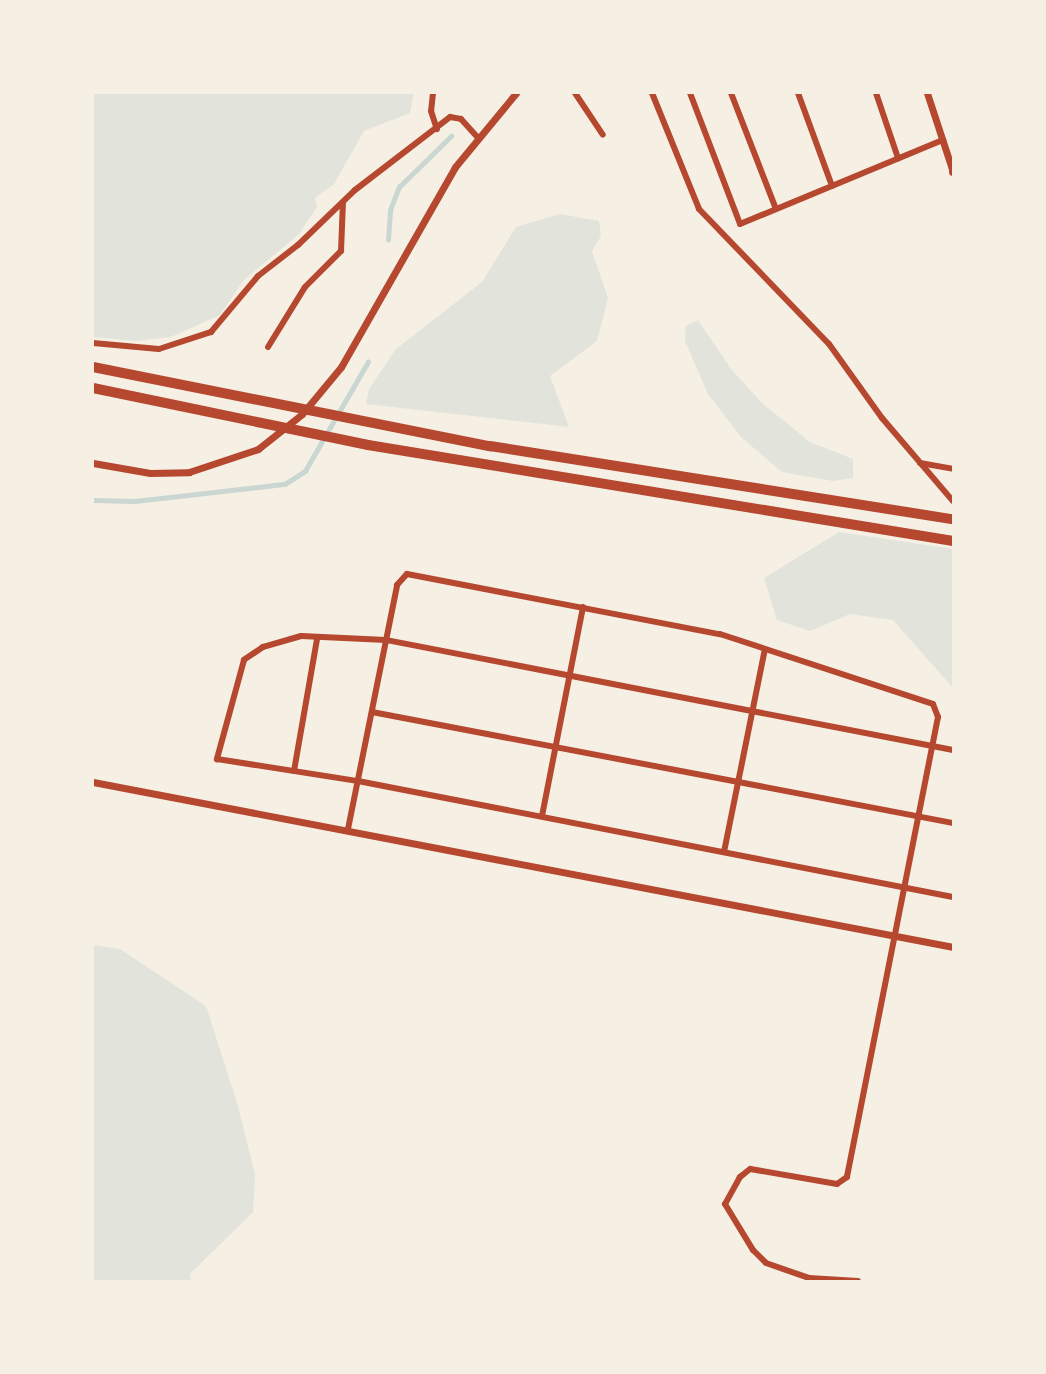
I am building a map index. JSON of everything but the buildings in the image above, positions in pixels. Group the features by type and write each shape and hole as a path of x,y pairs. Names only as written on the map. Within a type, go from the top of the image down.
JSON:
{"highway":[{"path":"96,368 370,424 953,519"},
{"path":"94,388 368,445 953,541"}],"street":[{"path":"433,93 431,111 437,129"},
{"path":"93,463 150,473 200,469 258,449 302,414 341,368 455,167 477,137 516,93"},
{"path":"575,93 603,135"},
{"path":"652,93 699,209 829,344 918,462 953,501"},
{"path":"690,93 740,224 943,140"},
{"path":"731,93 776,209"},
{"path":"798,93 832,186"},
{"path":"876,93 898,158"},
{"path":"927,93 953,170"},
{"path":"93,343 159,349 211,332 258,276 343,202 450,117 461,119 477,137"},
{"path":"268,347 305,287 341,251 343,202"},
{"path":"918,462 953,469"},
{"path":"348,829 398,583 409,574 720,635 931,703 938,715 846,1181 837,1184 750,1169 740,1177 725,1204 759,1257 808,1280 858,1281"},
{"path":"542,816 583,607"},
{"path":"294,771 317,639"},
{"path":"953,750 386,640 317,639 283,640 244,660 217,759 358,781 953,897"},
{"path":"724,852 765,649"},
{"path":"372,712 953,823"},
{"path":"93,782 953,947"}],"shaded area":[{"path":"93,93 414,93 410,113 364,131 334,184 315,198 317,207 299,234 243,281 220,315 171,337 136,341 93,337"},
{"path":"560,214 599,221 601,236 592,251 608,298 597,341 550,376 569,427 366,404 369,389 396,349 482,282 516,227"},
{"path":"698,320 731,369 763,404 810,442 853,459 853,478 833,481 782,472 741,437 708,394 685,341 686,326"},
{"path":"839,532 953,549 953,688 893,620 850,614 810,631 777,620 764,578"},
{"path":"93,945 120,949 206,1006 238,1106 255,1175 253,1212 190,1274 191,1281 93,1281"}],"waterway":[{"path":"388,240 390,210 399,187 451,136"},
{"path":"93,500 135,501 285,484 305,471 368,362"}]}
